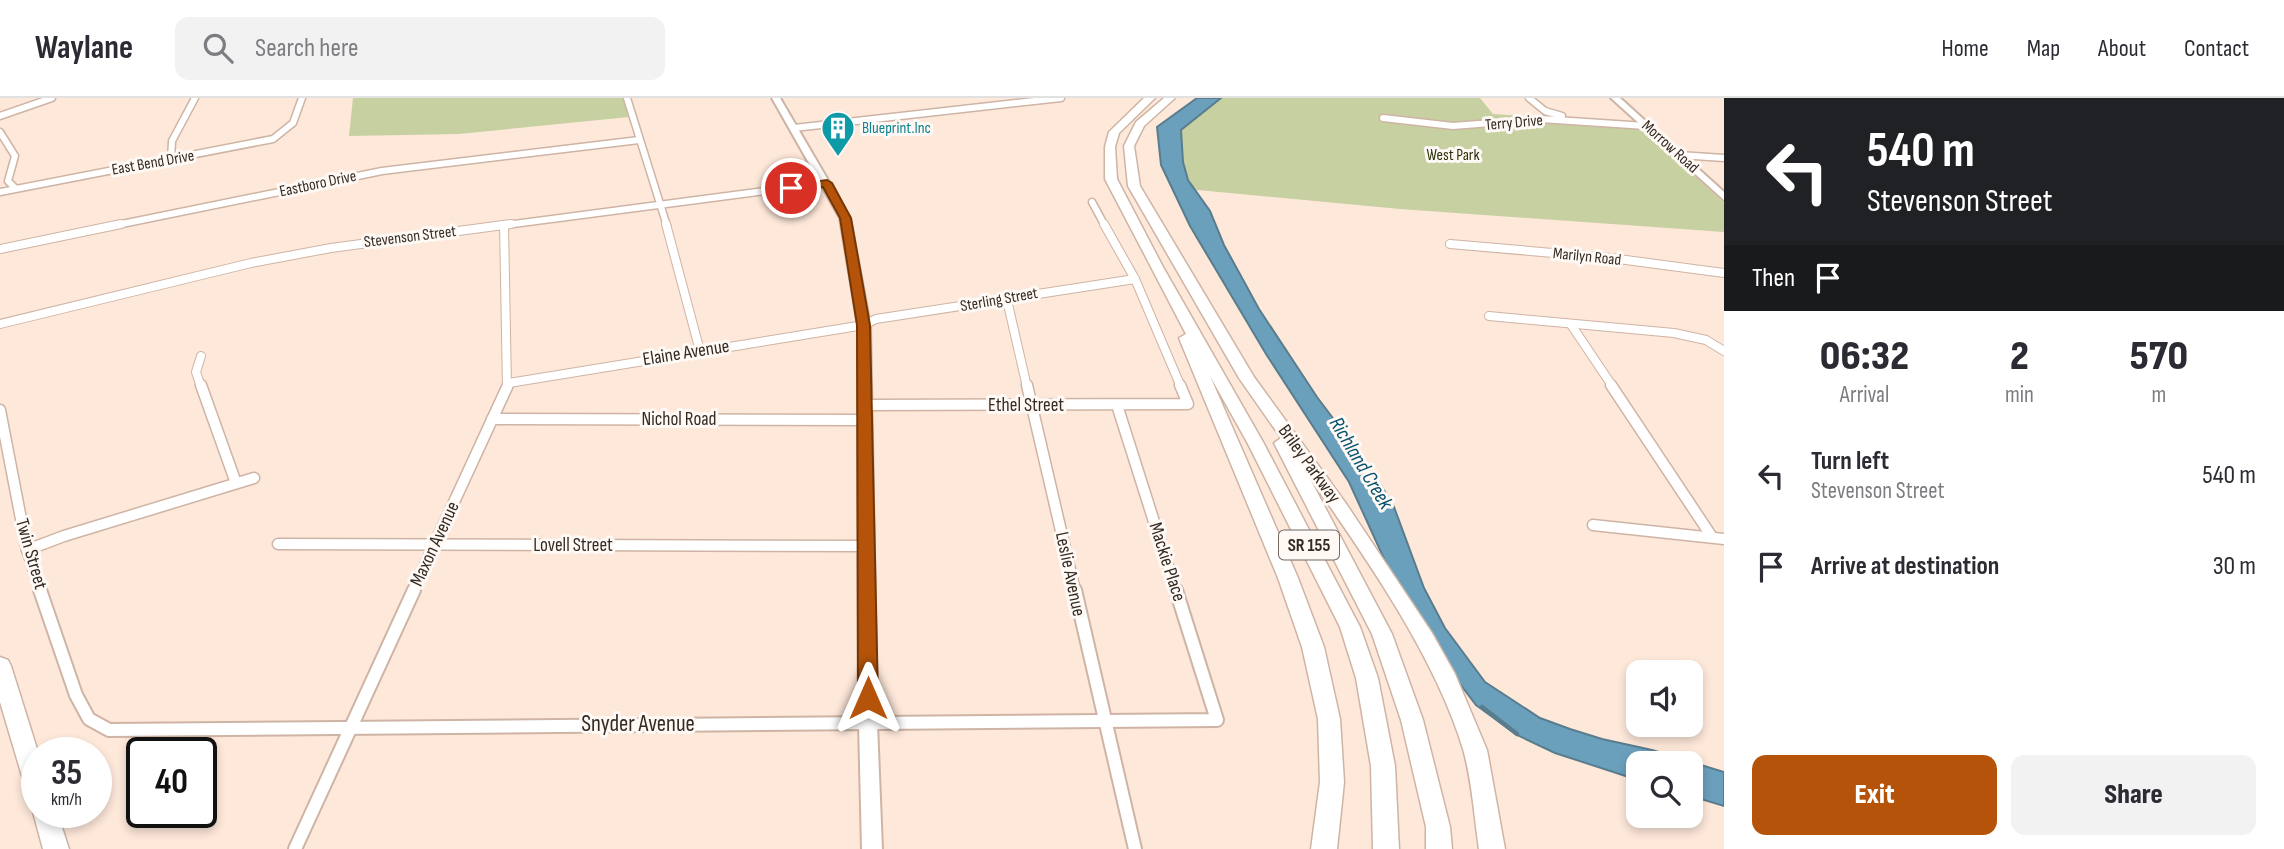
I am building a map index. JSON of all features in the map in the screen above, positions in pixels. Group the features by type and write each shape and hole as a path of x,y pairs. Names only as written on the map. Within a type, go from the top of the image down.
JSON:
{"highway":[{"name":"Briley Parkway","path":"1150,98 1137,107 1114,132 1110,147 1111,179 1156,267 1255,442 1350,627 1367,678 1383,766 1386,849"},
{"name":"Briley Parkway","path":"1170,98 1140,124 1129,146 1129,163 1134,186 1247,378 1341,509 1425,639 1447,680 1475,750 1492,849"},
{"path":"1156,267 1288,578 1313,647 1329,719 1332,782 1324,849"},
{"path":"1247,378 1382,634 1412,720 1438,827 1439,849"},
{"path":"0,666 22,737"},
{"path":"50,828 56,849"}],"street":[{"path":"0,116 52,98"},
{"path":"171,160 172,141 195,98"},
{"name":"East Bend Drive","path":"15,188 255,144 288,131 302,98"},
{"path":"627,98 661,205 700,351"},
{"path":"776,98 845,218 864,325 872,849"},
{"path":"794,128 1061,98"},
{"name":"Terry Drive","path":"1529,98 1545,111 1557,115 1642,123"},
{"name":"Morrow Road","path":"1615,98 1724,197"},
{"name":"Terry Drive","path":"1383,118 1453,126 1541,119 1642,123"},
{"path":"0,132 15,156 8,181 15,188"},
{"name":"Eastboro Drive","path":"0,249 382,171 639,140"},
{"path":"1679,155 1724,158"},
{"name":"Stevenson Street","path":"0,324 251,263 331,248 827,183"},
{"path":"0,192 15,188"},
{"path":"1092,202 1135,279"},
{"name":"Maxon Avenue","path":"295,849 509,383 504,225"},
{"name":"Marilyn Road","path":"1450,244 1611,258 1724,273"},
{"name":"Sterling Street","path":"864,325 876,319 1135,279"},
{"name":"Ethel Street","path":"866,412 1033,405 1188,404 1135,279"},
{"name":"Leslie Avenue","path":"1007,300 1033,405 1102,720 1135,849"},
{"path":"1489,316 1689,336 1706,340 1724,351"},
{"name":"Elaine Avenue","path":"509,383 864,325"},
{"path":"1572,326 1718,538"},
{"path":"201,356 196,372 236,483"},
{"name":"Mackie Place","path":"1117,405 1217,720"},
{"name":"Twin Street","path":"0,410 27,550 76,695"},
{"name":"Nichol Road","path":"492,419 866,412"},
{"path":"27,550 64,536 254,478"},
{"path":"1593,525 1718,538"},
{"name":"Lovell Street","path":"278,544 868,546"},
{"name":"Snyder Avenue","path":"76,695 89,719 109,730 1217,720"}],"green space":[{"path":"353,98 623,98 629,117 459,134 349,136"},
{"name":"West Park","path":"1213,98 1480,98 1493,114 1637,123 1724,203 1724,232 1400,209 1187,189 1177,127"}],"water":[{"path":"1197,98 1221,98 1181,130 1183,162 1188,180 1210,211 1224,245 1259,309 1317,397 1372,470 1394,507 1424,588 1445,628 1485,682 1540,718 1602,739 1655,751 1626,751 1626,776 1555,753 1517,735 1476,705 1444,663 1391,574 1349,482 1266,354 1190,226 1161,165 1157,127"},
{"path":"1703,766 1724,772 1724,806 1703,800"}],"waterway":[{"name":"Richland Creek","path":"1482,707 1517,734"}],"place":[{"name":"Blueprint.Inc","path":"838,158"}],"route":[{"path":"791,188 827,183 845,218 864,325 868,698"}]}
